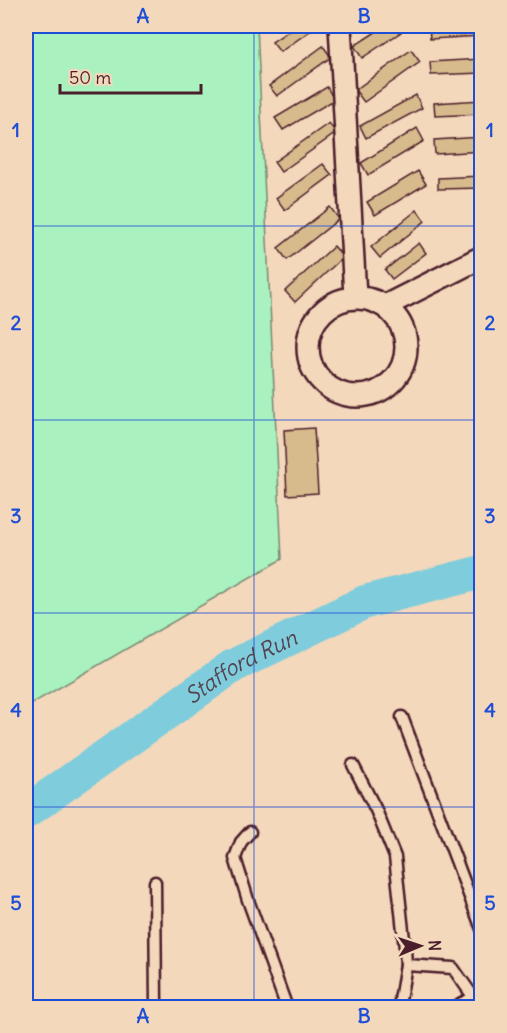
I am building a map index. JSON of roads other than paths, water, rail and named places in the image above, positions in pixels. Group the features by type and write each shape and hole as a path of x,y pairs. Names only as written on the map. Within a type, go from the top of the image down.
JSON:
{"street":[{"path":"340,26 355,296"},
{"path":"385,306 482,257"},
{"path":"355,296 380,302 385,306 399,320 407,345 401,370 383,390 359,397 333,391 314,374 307,349 313,323 330,304 355,296"}],"lane":[{"path":"402,717 482,929"},
{"path":"353,765 376,810 395,856 404,927 406,965 400,1000 403,1008"},
{"path":"250,832 241,842 236,858 248,900 287,1008"},
{"path":"155,882 156,1008"},
{"path":"406,965 453,968 474,1003"}],"waterway":[{"name":"Stafford Run","path":"26,812 233,666 365,602 482,572"}]}
